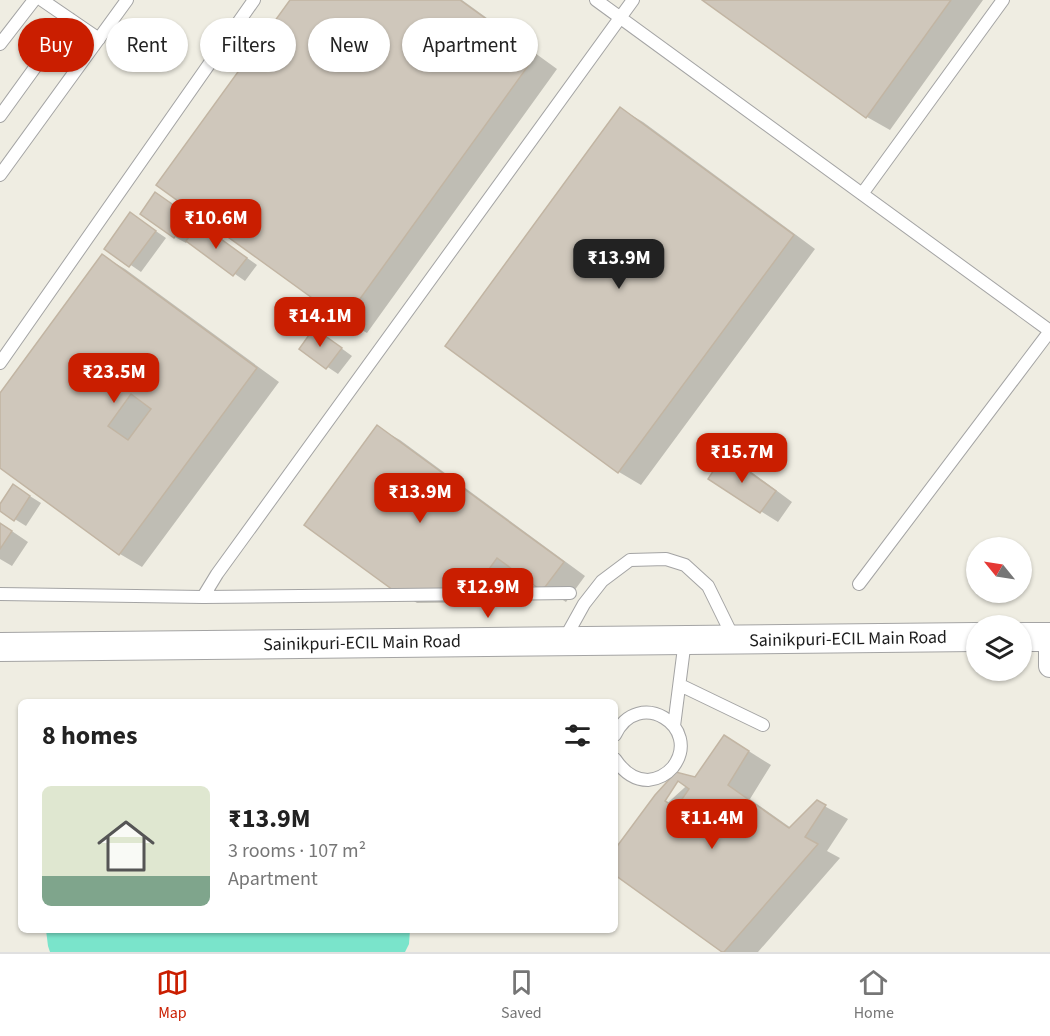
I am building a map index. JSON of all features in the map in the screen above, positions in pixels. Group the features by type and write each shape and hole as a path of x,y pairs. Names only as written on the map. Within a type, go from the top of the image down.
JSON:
{"street":[{"name":"Sainikpuri-ECIL Main Road","path":"0,647 966,637"},
{"path":"1032,637 1050,637 1050,666"}],"lane":[{"path":"0,45 34,0"},
{"path":"42,0 67,18"},
{"path":"0,175 127,0"},
{"path":"0,363 254,0"},
{"path":"596,0 1050,331 859,584"},
{"path":"203,597 633,0"},
{"path":"862,194 1003,0"},
{"path":"94,36 99,39"},
{"path":"0,116 32,72"},
{"path":"563,641 584,604 602,581 630,560 666,559 685,565 708,586 734,640"},
{"path":"0,594 203,597 570,593"},
{"path":"674,726 685,640"},
{"path":"680,685 763,725"},
{"path":"618,731 626,719 636,714 646,712 657,714 667,718 674,726 679,737 680,748 678,759 671,769 651,780 629,775 618,764"}],"green space":[{"path":"46,933 410,933 409,944 405,952 50,952"}],"building":[{"path":"290,0 460,0 485,18 402,18 402,72 524,72 344,321 156,185 238,72 296,72 296,18 277,18"},
{"path":"702,0 951,0 866,118"},
{"path":"620,107 794,235 618,473 445,346"},
{"path":"155,192 189,216 174,238 140,214"},
{"path":"130,212 156,231 129,267 104,249"},
{"path":"199,223 247,258 233,276 186,241"},
{"path":"102,254 257,368 119,555 0,468 0,393","holes":["131,394 151,409 128,440 108,426"]},
{"path":"314,328 342,348 326,369 299,349"},
{"path":"377,425 564,562 542,591 497,558 474,590 393,590 304,525"},
{"path":"724,454 776,491 760,513 708,479"},
{"path":"13,484 30,496 14,521 0,511 0,504"},
{"path":"0,523 12,531 0,549"},
{"path":"724,735 749,751 728,785 789,828 817,800 826,805 805,837 818,844 724,952 618,877 618,845 655,795 676,772 695,777"},
{"path":"678,781 689,789 676,808 665,801"}]}
